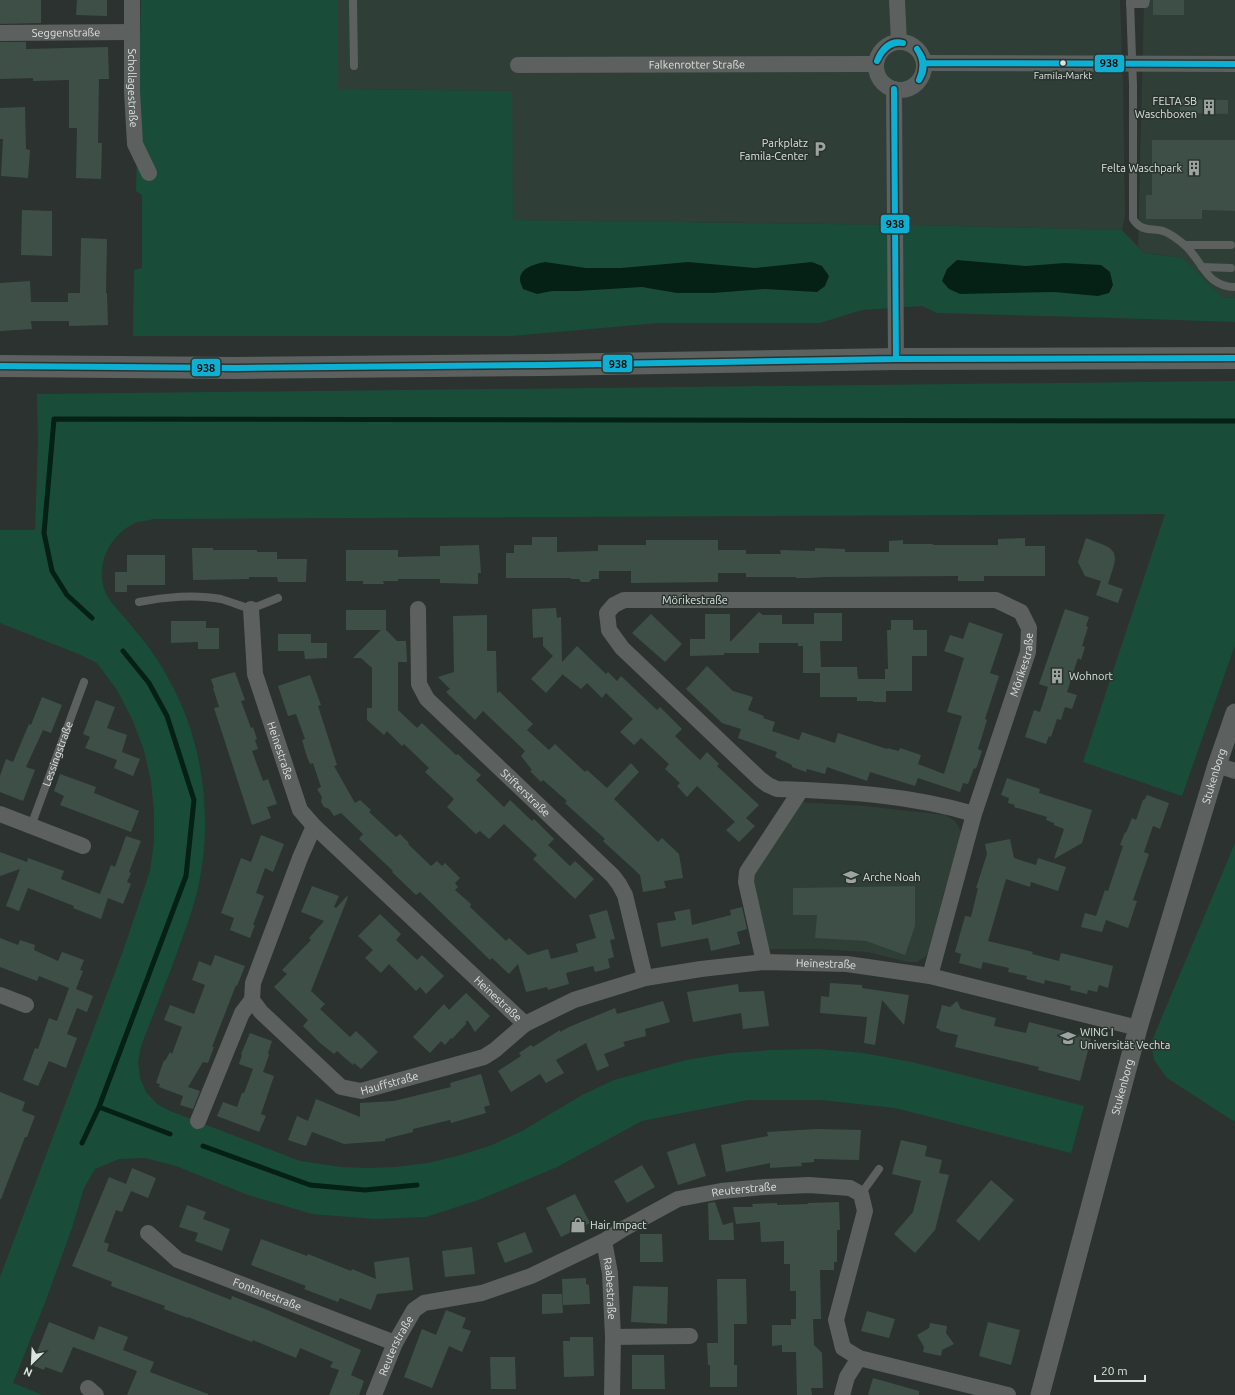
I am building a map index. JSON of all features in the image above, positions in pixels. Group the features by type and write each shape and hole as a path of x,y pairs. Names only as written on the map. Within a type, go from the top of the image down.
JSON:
{"main road":[{"path":"0,366 244,368 529,366 896,359 1235,358"}],"street":[{"name":"Schollagestraße","path":"132,0 132,92 135,144 149,173"},
{"path":"897,0 899,42"},
{"name":"Seggenstraße","path":"0,33 132,32"},
{"path":"899,42 908,43 916,48 921,54 924,63 923,72 919,80 912,86 904,89 894,89 884,84 878,75 876,64 881,51 892,43 899,42"},
{"path":"924,63 1235,64"},
{"name":"Falkenrotter Straße","path":"518,65 876,64"},
{"path":"894,89 896,359"},
{"name":"Mörikestraße","path":"930,976 974,814 1028,652 1029,628 1021,612 996,600 624,600 614,605 607,614 610,630 622,648 768,785 777,789 882,795 952,807 974,814"},
{"name":"Heinestraße","path":"251,609 255,674 300,810 314,826 525,1024 574,1000 645,978 701,969 764,962 847,964 930,976 1138,1028"},
{"name":"Stifterstraße","path":"418,609 419,684 427,699 613,876 625,895 645,978"},
{"name":"Stukenborg","path":"1040,1395 1138,1028 1217,765 1235,713"},
{"path":"1217,765 1235,771"},
{"path":"764,962 746,882 747,872 801,790"},
{"path":"0,814 83,846"},
{"path":"198,1121 242,1013 252,1000 253,983 300,858 314,826"},
{"path":"0,995 26,1005"},
{"name":"Hauffstraße","path":"252,1000 261,1012 341,1087 361,1091 484,1057 495,1050 525,1024"},
{"name":"Reuterstraße","path":"374,1395 395,1343 414,1310 424,1303 482,1293 531,1276 604,1242 623,1229 678,1199 721,1191 809,1185 850,1188 861,1194"},
{"path":"861,1194 865,1211 836,1320 843,1348 859,1358 1008,1395"},
{"name":"Fontanestraße","path":"148,1233 178,1260 395,1343"},
{"name":"Raabestraße","path":"604,1242 610,1273 612,1395"},
{"name":"Raabestraße","path":"612,1336 690,1336"},
{"path":"842,1395 847,1377 859,1358"}],"lane":[{"path":"353,0 354,66"},
{"path":"1146,0 1146,4 1130,2 1133,217 1137,224 1144,229 1166,232 1186,245 1215,283 1223,286 1235,287"},
{"path":"1186,245 1231,245"},
{"path":"1202,267 1231,268"},
{"path":"139,602 184,596 220,599 251,609 278,598"},
{"name":"Lessingstraße","path":"31,826 84,682"},
{"path":"861,1194 879,1169"}],"shaded area":[{"path":"141,0 338,0 338,89 512,91 513,220 910,225 1122,230 1144,253 1183,258 1222,297 1235,298 1235,322 937,313 922,306 862,310 820,323 659,323 512,336 133,336 134,270 142,268 142,195 136,191"},
{"name":"Parkplatz Famila-Center","path":"338,0 1120,0 1125,216 1122,230 910,225 513,220 511,91 338,89"},
{"path":"1144,0 1235,0 1235,298 1222,297 1183,258 1144,253 1138,246"},
{"path":"957,260 1026,266 1065,263 1101,265 1110,272 1113,285 1109,293 1098,296 1054,292 960,294 949,289 942,281 947,269"},
{"path":"545,262 586,268 621,268 688,262 755,268 812,262 822,266 829,276 825,286 817,292 765,289 713,293 677,293 642,287 552,291 537,294 523,289 520,280 523,272 529,267"},
{"path":"1235,381 1235,645 1182,796 1083,762 1165,514 153,519 135,523 127,527 115,539 106,553 102,570 103,585 107,596 157,659 180,702 190,728 197,755 205,810 205,838 197,892 174,961 141,1046 138,1062 140,1078 146,1092 157,1104 170,1111 300,1161 341,1167 368,1168 395,1167 428,1163 461,1155 492,1145 522,1131 582,1095 614,1080 686,1060 730,1053 818,1049 863,1053 912,1062 1084,1106 1071,1153 895,1108 821,1100 748,1100 642,1121 557,1167 481,1199 426,1217 375,1219 312,1214 248,1195 176,1166 145,1158 119,1159 95,1169 84,1188 72,1228 46,1300 13,1383 43,1395 0,1395 0,1277 123,951 150,871 154,842 154,812 151,782 144,750 132,719 117,690 97,663 81,655 0,623 0,530 35,530 38,442 37,394"},
{"name":"Arche Noah","path":"800,802 865,806 945,815 955,821 961,831 960,842 944,892 931,947 926,956 917,962 908,962 868,952 818,949 766,949 750,886 756,869"},
{"path":"1235,843 1235,1122 1167,1078 1154,1060 1151,1043"}],"building":[{"path":"0,0 41,0 41,23 0,24"},
{"path":"77,0 107,0 107,16 76,15"},
{"path":"1153,0 1184,0 1184,15 1153,15"},
{"path":"0,42 26,42 26,49 108,47 109,79 99,79 98,143 102,143 101,179 76,178 77,128 69,128 69,80 33,81 33,78 0,79"},
{"name":"FELTA SB Waschboxen","path":"1180,99 1228,100 1228,114 1180,113"},
{"path":"25,107 26,149 30,150 28,178 1,176 3,139 0,139 0,108"},
{"name":"Felta Waschpark","path":"1152,140 1235,140 1235,211 1202,210 1202,219 1146,219 1146,195 1152,195"},
{"path":"22,210 52,211 52,256 21,255"},
{"path":"81,238 107,239 106,293 108,325 69,326 69,321 31,321 32,329 0,331 0,283 30,281 31,302 68,302 68,293 80,293"},
{"path":"532,537 557,537 557,552 598,551 598,545 646,545 646,540 718,540 718,550 746,550 746,554 781,554 780,550 815,551 815,548 845,549 845,552 889,552 889,541 903,540 903,544 998,545 998,539 1025,538 1025,546 1045,546 1045,576 984,576 984,581 958,581 958,576 796,578 746,577 746,573 718,573 718,582 631,583 631,571 599,571 599,579 592,579 589,582 581,582 579,579 571,578 506,578 506,553 514,553 514,545 532,545"},
{"path":"1086,538 1110,548 1114,553 1114,565 1108,584 1123,589 1118,603 1096,595 1101,581 1085,576 1078,562"},
{"path":"479,545 481,573 478,573 478,584 440,583 440,579 398,579 398,581 383,581 384,584 363,584 363,581 346,581 346,550 398,550 398,557 440,556 440,546"},
{"path":"192,548 213,548 213,550 257,550 257,552 277,552 277,559 307,559 306,582 278,582 277,577 193,580"},
{"path":"127,555 165,555 165,585 127,585 127,592 115,592 115,572 127,572"},
{"path":"556,608 557,618 561,617 562,662 577,646 606,674 608,672 617,681 621,676 657,710 660,707 682,729 675,736 700,760 707,752 719,764 717,766 759,805 746,818 755,826 739,842 726,830 735,822 697,786 687,797 677,786 680,783 665,769 669,764 641,738 634,745 620,732 633,719 606,693 602,698 587,683 581,689 562,674 546,693 531,679 553,656 543,646 543,637 533,638 532,609"},
{"path":"1065,609 1089,617 1086,626 1088,627 1082,646 1085,647 1081,660 1078,658 1067,692 1077,695 1072,709 1065,707 1061,720 1057,719 1051,737 1049,736 1046,744 1025,737 1034,710 1040,712 1048,687 1039,684"},
{"path":"346,610 386,610 386,630 397,641 406,641 407,662 398,662 398,710 417,728 422,723 456,755 458,754 481,775 476,780 504,807 510,800 532,821 534,819 554,839 548,845 570,866 575,861 594,879 575,899 533,859 537,855 504,824 489,839 480,831 476,834 447,807 454,799 425,772 429,768 404,744 402,746 387,731 384,735 367,720 367,708 372,708 372,668 361,658 353,658 381,630 346,630"},
{"path":"759,612 763,615 782,615 782,624 814,624 814,613 842,613 842,641 820,641 821,667 857,667 858,679 885,679 885,669 888,669 887,630 891,630 891,620 913,620 913,630 927,630 927,656 912,656 912,691 886,691 886,702 873,702 857,701 857,697 820,697 820,673 803,673 803,646 798,646 798,643 759,643 759,653 724,653 724,655 690,656 690,639 705,639 705,614 730,614 730,642"},
{"path":"651,614 682,644 665,662 632,633"},
{"path":"487,615 487,651 496,651 497,694 499,691 533,724 527,730 549,750 555,744 585,772 587,770 607,788 631,763 639,772 614,799 658,842 662,838 679,854 683,878 664,881 666,888 643,892 640,875 603,841 605,839 565,803 567,801 543,780 541,782 530,771 532,770 521,756 525,751 483,711 475,720 446,692 450,689 438,677 454,672 453,616"},
{"path":"171,621 206,621 206,628 219,628 219,649 198,649 198,642 171,643"},
{"path":"969,622 1003,634 990,673 999,676 985,719 987,720 978,749 982,751 976,769 974,768 968,784 963,783 960,792 918,778 915,786 870,772 867,781 827,767 825,774 807,769 806,772 792,767 792,765 775,757 777,752 738,738 741,729 722,723 686,689 707,666 733,691 753,697 748,710 764,716 763,718 775,722 772,731 799,740 802,732 835,743 838,733 887,749 899,751 900,748 921,755 918,764 944,774 962,716 947,712 964,658 944,651 950,635 963,639"},
{"path":"278,634 311,634 311,643 327,643 327,658 305,659 304,651 278,651"},
{"path":"235,672 245,700 241,701 251,728 253,727 257,739 255,740 258,749 252,751 263,781 268,779 277,804 267,807 271,818 252,825 214,708 219,707 211,679"},
{"path":"310,675 321,705 318,706 337,765 334,766 355,803 360,800 371,810 369,812 396,837 400,834 409,843 408,844 431,866 437,861 442,866 445,863 460,878 455,883 458,887 455,890 471,904 470,907 506,941 509,938 528,955 548,949 551,959 578,952 576,944 596,938 589,915 607,910 615,939 610,940 614,957 608,959 610,968 595,972 593,966 566,973 569,984 548,990 547,987 526,992 518,964 509,974 492,958 490,960 420,892 416,895 392,872 393,871 359,839 363,834 341,813 334,816 329,809 324,807 321,802 322,797 317,789 321,787 313,763 310,764 307,757 302,740 305,739 296,714 288,716 278,686"},
{"path":"42,697 62,705 51,733 43,730 26,767 35,770 23,801 0,792 0,776 6,759 13,762 29,724 31,725"},
{"path":"96,700 115,707 107,728 127,735 122,752 140,759 133,776 114,768 117,760 85,748 90,737 83,734"},
{"path":"60,774 96,787 94,793 139,811 131,832 60,805 64,796 54,791"},
{"path":"1007,778 1040,789 1039,793 1092,810 1082,843 1054,859 1064,829 1046,820 1047,817 1014,807 1015,805 1008,803 1009,798 1001,795"},
{"path":"1147,795 1169,803 1160,829 1153,826 1144,852 1149,854 1133,900 1137,901 1128,928 1106,920 1102,932 1081,927 1085,913 1096,916 1105,890 1108,891 1123,846 1120,845 1125,832 1126,833 1132,818 1136,820 1143,800"},
{"path":"261,835 284,844 273,872 265,868 256,893 264,896 253,925 255,925 250,938 230,930 234,918 221,913 241,858 251,862"},
{"path":"126,836 141,841 129,872 131,873 127,882 131,884 123,904 108,898 101,919 73,908 74,906 28,888 19,911 6,906 20,869 0,876 0,852 27,862 28,858 64,871 61,879 100,894 111,865 115,867"},
{"path":"1010,839 1014,858 1036,865 1038,858 1066,867 1058,891 1031,882 1030,887 1006,879 988,941 1033,952 1032,954 1059,961 1061,953 1113,966 1108,988 1099,985 1097,992 1088,990 1087,994 1070,990 1071,986 1045,980 1044,984 1026,979 1027,976 1008,972 1009,968 983,962 981,969 959,963 961,954 955,952 965,916 971,917 978,888 976,888 987,854 985,844"},
{"path":"312,886 339,896 334,907 336,908 347,896 348,897 311,991 325,1004 320,1009 350,1037 356,1031 378,1052 361,1069 354,1063 353,1065 337,1051 334,1054 320,1043 303,1026 308,1020 274,987 287,974 282,970 311,940 309,938 324,921 301,912"},
{"path":"915,886 915,926 905,955 866,941 815,938 817,915 793,915 793,888"},
{"path":"742,907 747,929 737,932 740,944 711,951 708,938 661,947 657,923 676,920 674,912 690,909 692,925 731,915 730,910"},
{"path":"380,914 401,934 396,940 417,960 422,955 444,976 426,994 420,987 416,991 389,964 381,973 365,958 373,950 358,936"},
{"path":"0,938 18,945 20,940 35,945 34,950 58,961 62,952 84,960 80,970 83,971 76,989 93,996 87,1012 77,1008 67,1034 77,1038 66,1068 49,1061 38,1086 23,1080 35,1048 38,1049 49,1018 57,1021 69,988 39,976 37,981 0,967"},
{"path":"215,955 245,966 212,1047 214,1047 208,1063 203,1062 188,1087 200,1091 193,1109 180,1105 183,1096 159,1087 160,1084 156,1083 164,1060 165,1061 170,1052 172,1054 182,1027 164,1020 170,1005 194,1014 205,985 192,980 199,961 211,966"},
{"path":"830,983 862,985 862,988 909,995 904,1025 882,1000 875,1045 864,1043 867,1017 820,1013 821,996 829,997"},
{"path":"738,984 739,992 764,991 769,1026 743,1029 741,1013 693,1022 687,992"},
{"path":"466,993 490,1016 475,1032 468,1021 466,1021 466,1024 452,1039 451,1038 445,1045 441,1041 430,1053 413,1037 444,1004 449,1010"},
{"path":"663,1001 670,1022 645,1029 646,1036 623,1042 625,1046 604,1054 609,1066 597,1071 586,1043 556,1060 564,1073 546,1083 540,1074 511,1092 498,1071 521,1056 519,1053 531,1045 533,1047 560,1030 560,1032 615,1008 617,1014"},
{"path":"957,1001 961,1009 996,1018 994,1026 1026,1033 1029,1022 1091,1039 1080,1081 1038,1070 1039,1067 955,1047 958,1035 940,1031 936,1028 942,1005 950,1007"},
{"path":"250,1033 272,1041 263,1072 274,1076 261,1114 266,1116 259,1132 217,1116 223,1102 237,1107 242,1093 244,1093 253,1069 239,1064 241,1054"},
{"path":"481,1074 490,1105 484,1107 486,1113 451,1123 450,1120 413,1129 413,1132 385,1139 385,1141 344,1144 312,1132 306,1146 288,1140 297,1116 308,1121 316,1099 360,1117 360,1103 394,1101 451,1087 450,1083"},
{"path":"0,1092 25,1102 22,1111 35,1116 27,1137 25,1137 1,1199 0,1199"},
{"path":"817,1129 861,1130 859,1160 814,1159 814,1162 801,1163 802,1166 770,1168 770,1163 726,1172 721,1145 768,1136 767,1132"},
{"path":"901,1140 927,1146 925,1156 942,1160 939,1173 949,1175 935,1230 915,1253 894,1234 913,1212 921,1181 892,1174"},
{"path":"695,1143 706,1176 678,1185 667,1152"},
{"path":"642,1165 655,1187 627,1203 614,1181"},
{"path":"132,1168 156,1178 148,1198 131,1191 122,1212 116,1210 104,1242 109,1244 107,1251 231,1300 232,1296 361,1350 351,1375 364,1381 359,1395 329,1395 339,1370 330,1367 333,1362 300,1348 296,1358 253,1340 252,1342 164,1309 165,1306 111,1286 112,1282 72,1266 109,1177 126,1184"},
{"path":"991,1180 1014,1200 979,1241 956,1221"},
{"path":"575,1194 590,1223 561,1237 546,1208"},
{"path":"715,1202 723,1225 733,1222 734,1240 709,1240 708,1203"},
{"path":"839,1202 840,1230 837,1230 837,1262 834,1262 834,1270 820,1270 821,1319 813,1319 814,1345 822,1353 823,1388 811,1388 812,1395 797,1395 796,1352 782,1352 782,1345 772,1346 772,1325 791,1325 791,1319 796,1319 796,1291 790,1291 790,1264 784,1264 784,1241 761,1242 760,1222 736,1224 733,1207 753,1207 752,1204 777,1203 777,1205"},
{"path":"187,1205 206,1212 203,1219 230,1229 222,1251 195,1241 198,1233 179,1227"},
{"path":"525,1232 533,1252 505,1263 497,1243"},
{"path":"640,1234 662,1234 663,1262 640,1262"},
{"path":"261,1239 307,1256 308,1254 351,1271 352,1269 376,1279 374,1262 409,1257 413,1290 377,1294 371,1310 340,1298 338,1302 304,1289 306,1286 251,1265"},
{"path":"472,1247 475,1274 445,1277 442,1251"},
{"path":"586,1278 586,1284 589,1285 590,1304 563,1305 562,1279"},
{"path":"717,1279 746,1279 747,1324 734,1324 734,1365 737,1365 737,1387 710,1387 710,1365 708,1365 707,1343 718,1343"},
{"path":"633,1286 668,1287 667,1324 631,1322"},
{"path":"542,1294 562,1294 563,1313 542,1314"},
{"path":"446,1310 466,1318 462,1328 471,1331 462,1352 449,1346 432,1388 404,1377 422,1329 436,1335"},
{"path":"867,1311 895,1319 889,1338 861,1331"},
{"path":"49,1322 94,1340 99,1326 128,1337 123,1350 154,1362 150,1372 208,1395 127,1395 137,1371 73,1347 62,1373 45,1367 44,1370 32,1365"},
{"path":"988,1322 1020,1330 1011,1365 979,1356"},
{"path":"930,1323 947,1326 946,1333 954,1344 942,1350 941,1356 923,1352 924,1347 917,1335 929,1328"},
{"path":"570,1337 593,1337 594,1376 564,1377 563,1341 570,1341"},
{"path":"632,1355 664,1355 665,1389 632,1389"},
{"path":"490,1357 515,1357 516,1389 491,1389"},
{"path":"873,1378 919,1391 919,1395 868,1395"}],"waterway":[{"path":"92,618 67,595 52,571 44,533 54,419 1235,421"},
{"path":"82,1143 99,1107 186,876 194,800 167,716 149,683 123,651"},
{"path":"99,1107 170,1134"},
{"path":"203,1146 310,1185 365,1190 417,1185"}],"transit line":[{"name":"938","path":"877,61 887,46 898,42 903,43"},
{"name":"938","path":"877,61 881,53 887,47 894,43 903,43"},
{"name":"938","path":"917,49 924,64 923,72 919,80"},
{"name":"938","path":"917,49 921,57 922,64 922,72 919,80"},
{"name":"938","path":"924,63 1235,64"},
{"name":"938","path":"894,89 896,359"},
{"name":"938","path":"0,366 236,368 545,365 896,359 1235,358"}],"place":[{"name":"Famila-Markt","path":"1063,63"},
{"name":"FELTA SB Waschboxen","path":"1209,107"},
{"name":"Parkplatz Famila-Center","path":"820,149"},
{"name":"Felta Waschpark","path":"1194,168"},
{"name":"Wohnort","path":"1057,676"},
{"name":"Arche Noah","path":"851,877"},
{"name":"WING I Universität Vechta","path":"1068,1038"},
{"name":"Hair Impact","path":"578,1225"}]}
